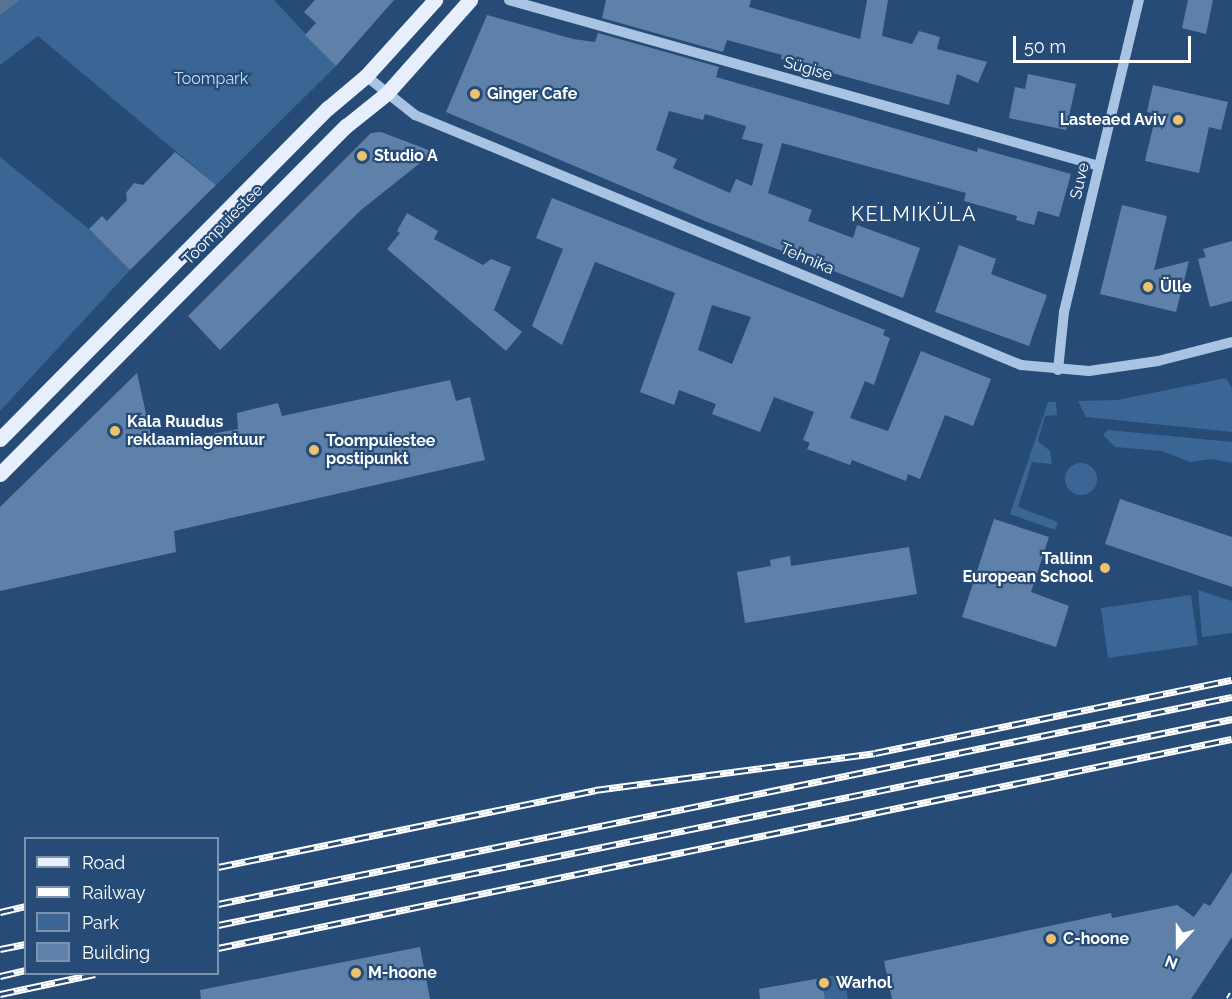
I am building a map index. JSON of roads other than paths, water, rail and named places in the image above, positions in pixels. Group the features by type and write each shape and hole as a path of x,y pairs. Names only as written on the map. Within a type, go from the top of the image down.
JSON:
{"main road":[{"name":"Toompuiestee","path":"0,439 320,115 366,76 435,0"},
{"name":"Toompuiestee","path":"0,474 346,126 387,93 470,0"}],"street":[{"name":"Sügise","path":"508,0 1099,166"},
{"name":"Suve","path":"1058,370 1058,342 1139,0"},
{"name":"Tehnika","path":"366,76 415,115 687,225 1021,365 1058,370 1127,367 1232,342"}],"railway":[{"path":"219,867 595,790 875,753 1232,680"},
{"path":"219,904 1232,697"},
{"path":"219,925 1232,719"},
{"path":"219,948 1232,739"},
{"path":"0,912 24,906"},
{"path":"0,949 24,944"},
{"path":"0,976 24,970"},
{"path":"0,994 90,975"},
{"path":"1229,999 1232,994"}],"place":[{"name":"Ginger Cafe","path":"475,94"},
{"name":"Lasteaed Aviv","path":"1178,120"},
{"name":"Studio A","path":"362,156"},
{"name":"Ülle","path":"1148,287"},
{"name":"Kala Ruudus reklaamiagentuur","path":"115,431"},
{"name":"Toompuiestee postipunkt","path":"314,450"},
{"name":"Tallinn European School","path":"1105,568"},
{"name":"C-hoone","path":"1051,939"},
{"name":"M-hoone","path":"356,973"},
{"name":"Warhol","path":"824,983"}],"district":[{"name":"KELMIKÜLA","path":"914,214"}],"park label":[{"name":"Toompark","path":"211,79"}]}
